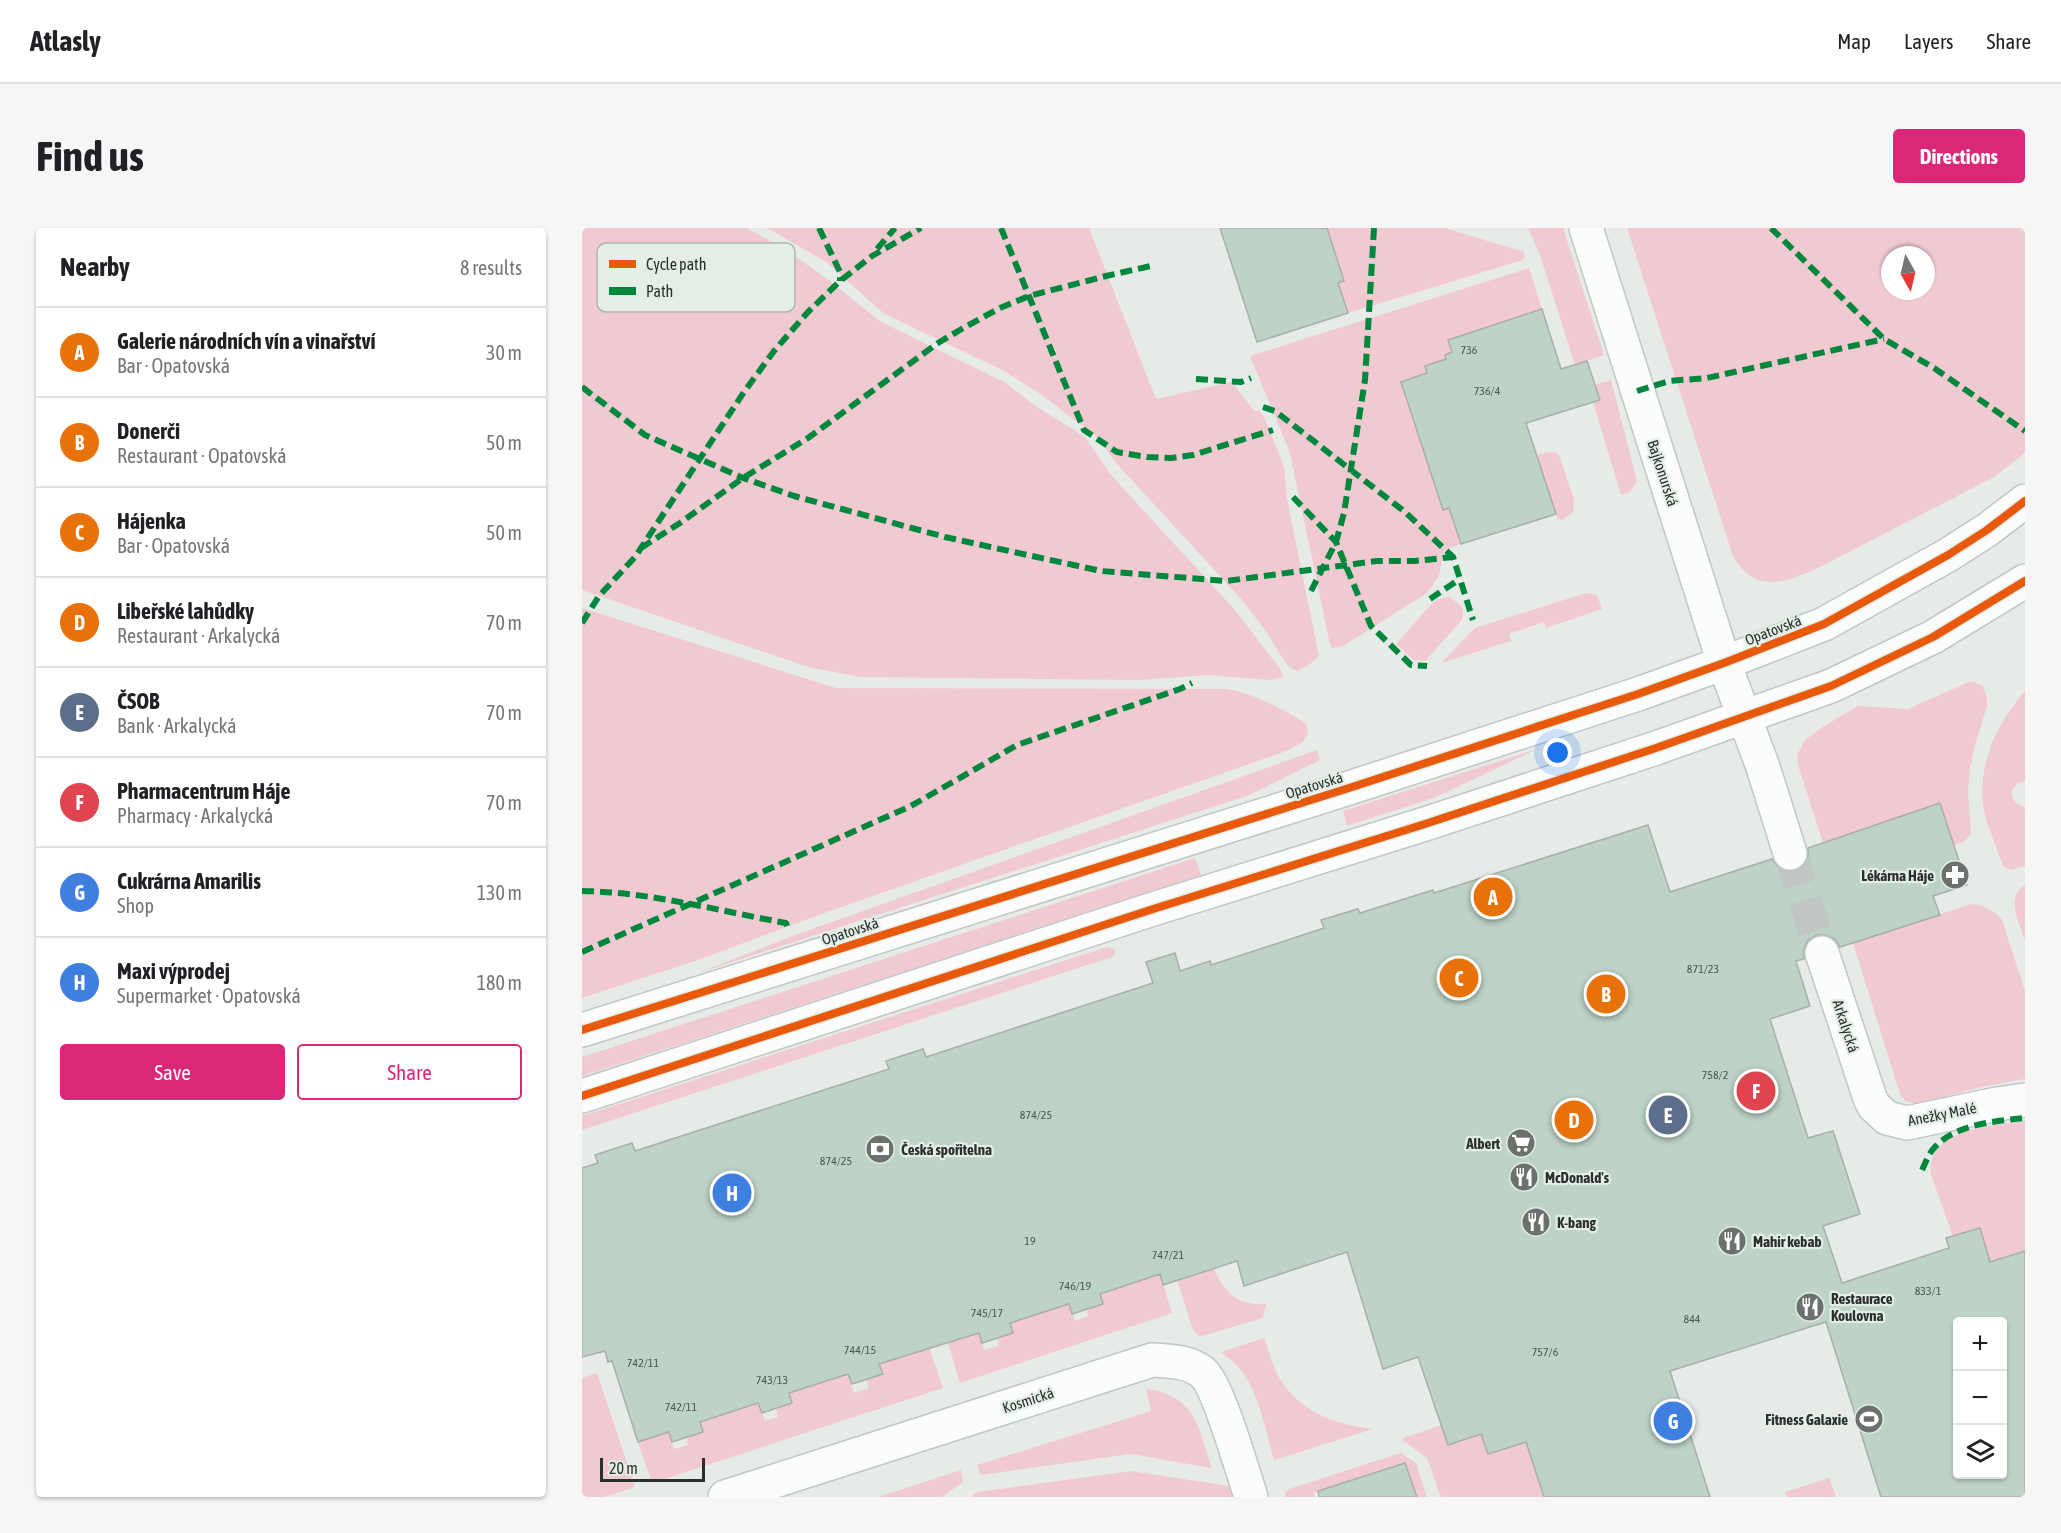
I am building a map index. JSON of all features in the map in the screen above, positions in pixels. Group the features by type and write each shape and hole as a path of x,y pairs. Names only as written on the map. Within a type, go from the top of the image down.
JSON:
{"main road":[{"name":"Bajkonurská","path":"1586,228 1743,717"},
{"name":"Opatovská","path":"582,1030 1349,788 1638,694 1724,663 1824,624 1948,555 1987,530 2025,501"},
{"path":"582,1096 1150,910 1425,824 1831,686 1933,637 2025,581"},
{"path":"1743,717 1763,767 1790,853"},
{"name":"Arkalycká","path":"1822,953 1870,1098"},
{"name":"Anežky Malé","path":"1870,1098 1874,1106 1887,1118 1907,1123 2025,1100"},
{"name":"Kosmická","path":"725,1497 1152,1360 1175,1361 1201,1371 1214,1387 1251,1497"}],"shaded area":[{"path":"582,228 747,228 774,243 597,243 597,312 795,312 795,256 881,322 1006,383 1034,405 1085,437 1111,475 1235,610 1281,670 1283,677 1269,680 1208,675 1141,680 860,677 808,667 582,590"},
{"path":"767,228 1089,228 1156,399 1232,382 1255,412 1259,410 1264,417 1284,466 1287,499 1319,656 1297,671 1289,667 1242,600 1117,464 1096,436 1039,393 1004,371 883,313 825,261"},
{"path":"1327,228 1445,228 1524,252 1525,257 1523,260 1348,313 1338,283 1344,281"},
{"path":"1528,228 1563,228 1604,355 1575,365 1540,255"},
{"path":"1627,228 2025,228 2025,453 1994,477 1818,568 1794,578 1771,582 1751,576 1733,556"},
{"path":"1529,268 1542,309 1448,340 1452,352 1445,355 1446,359 1426,366 1427,373 1401,382 1443,510 1449,508 1461,544 1444,550 1439,576 1427,593 1343,646 1332,648 1290,453 1250,356"},
{"path":"1611,380 1637,482 1630,492 1621,495 1593,402 1600,399 1595,385"},
{"path":"1549,452 1559,455 1574,500 1573,512 1562,520 1557,518 1536,455"},
{"path":"1586,593 1597,595 1602,609 1546,628 1544,622 1509,634 1511,641 1441,663 1475,628"},
{"path":"1448,597 1461,606 1463,616 1461,621 1425,661 1413,660 1396,644 1433,602"},
{"path":"582,608 836,688 1227,689 1258,698 1289,713 1306,724 1308,734 1303,742 1289,750 816,916 701,959 582,998"},
{"path":"1969,682 1983,686 1987,706 1970,768 1968,792 1971,832 1967,839 1954,846 1940,803 1823,843 1798,765 1797,755 1805,740 1858,706 1908,709"},
{"path":"2025,691 2025,781 2017,783 2011,792 2015,803 2025,807 2025,866 2011,870 2003,866 1989,828 1984,813 1982,789 1987,758 1992,744 2006,716"},
{"path":"1537,749 1434,798 1347,826 1343,811"},
{"path":"1317,750 1320,760 1247,796 701,972 795,935"},
{"path":"1195,858 1201,875 582,1076 582,1057"},
{"path":"2025,885 2025,940 2017,918 2015,903 2019,890"},
{"path":"1971,904 1988,909 2002,920 2025,991 2025,1079 1986,1086 1916,1104 1905,1101 1900,1094 1853,943"},
{"path":"1107,947 1114,949 1115,953 1112,957 582,1130 582,1116"},
{"path":"2025,1121 2025,1254 1990,1262 1980,1228 1953,1236 1931,1175 1932,1160 1939,1148 1950,1139 1964,1133 1980,1128"},
{"path":"1209,1259 1218,1278 1229,1293 1244,1302 1266,1304 1263,1318 1199,1337 1193,1330 1177,1280"},
{"path":"904,1274 943,1388 652,1483 638,1442 669,1432 674,1449 688,1445 687,1438 703,1432 700,1422 758,1403 765,1421 778,1417 776,1409 792,1403 789,1393 848,1374 854,1393 869,1388 866,1379 882,1374 879,1364 910,1354"},
{"path":"1160,1274 1172,1313 960,1383 948,1343 979,1333 984,1350 999,1346 997,1338 1013,1333 1010,1323 1069,1304 1075,1321 1088,1316 1087,1310 1103,1304 1100,1294"},
{"path":"1264,1338 1281,1380 1302,1404 1335,1421 1373,1429 1274,1460 1260,1408 1252,1388 1242,1371 1221,1352"},
{"path":"597,1373 635,1487 604,1497 582,1497 582,1378"},
{"path":"1147,1389 1163,1393 1185,1406 1198,1427 1212,1468 1131,1454 981,1475 977,1465 1151,1411"},
{"path":"1519,1422 1544,1497 1441,1497 1427,1458 1401,1439 1441,1425 1448,1444 1481,1434 1488,1454"},
{"path":"1400,1453 1416,1463 1427,1497 1417,1497 1405,1463 1314,1493 1315,1497 1285,1497 1289,1489"},
{"path":"961,1470 963,1482 942,1497 878,1497"},
{"path":"1131,1471 1229,1486 1232,1497 971,1497 977,1492"},
{"path":"1829,1478 1836,1497 1787,1497 1785,1492"}],"building":[{"path":"1220,228 1327,228 1344,281 1338,283 1348,313 1257,342"},
{"path":"1542,309 1561,369 1587,361 1600,400 1526,423 1556,514 1461,544 1449,508 1443,510 1401,382 1427,373 1425,366 1446,359 1445,355 1452,352 1448,340"},
{"path":"1940,803 1967,885 1933,896 1940,915 1840,947 1835,939 1826,935 1817,935 1808,940 1804,949 1804,959 1796,961 1810,1006 1770,1019 1808,1138 1833,1131 1860,1214 1823,1226 1842,1283 1949,1248 1946,1238 1980,1228 1990,1262 2025,1251 2025,1497 1881,1497 1826,1322 1670,1371 1710,1497 1544,1497 1526,1442 1488,1454 1481,1434 1448,1445 1418,1357 1383,1369 1347,1252 1244,1286 1237,1261 1163,1285 1160,1274 1100,1294 1103,1304 1072,1314 1069,1304 1010,1323 1013,1333 982,1343 979,1333 879,1364 883,1374 852,1384 848,1374 789,1393 792,1403 762,1413 758,1403 700,1422 703,1432 672,1442 669,1432 638,1442 612,1361 608,1362 605,1351 582,1357 582,1168 598,1163 595,1155 632,1143 635,1151 889,1069 886,1061 923,1049 926,1057 1153,983 1146,962 1175,953 1180,971 1210,961 1211,965 1324,928 1321,920 1358,909 1360,913 1433,890 1434,893 1648,825 1670,892 1772,859 1778,867 1785,871 1796,871 1808,858 1808,848"},
{"path":"1405,1463 1417,1497 1319,1497 1318,1491"}],"tunnel":[{"path":"1790,853 1822,953"}],"marked path":[{"path":"819,228 840,272 840,281"},
{"path":"877,249 895,228"},
{"path":"582,623 599,596 635,557 744,392 774,351 808,312 840,281 872,256 921,228"},
{"path":"1001,228 1084,430 1117,452 1171,458 1193,455 1273,430"},
{"path":"1311,591 1336,542 1344,513 1365,380 1374,228"},
{"path":"1771,228 1884,339 1934,368 2025,431"},
{"path":"641,548 743,478 808,438 938,343 965,327 1000,308 1029,296 1151,266"},
{"path":"1637,391 1669,381 1707,378 1884,339"},
{"path":"1196,379 1241,382 1251,378"},
{"path":"582,387 645,435 743,478 794,496 945,537 1101,571 1226,581 1377,561 1415,561 1453,557"},
{"path":"1263,407 1275,411 1405,512 1453,557 1473,620"},
{"path":"1293,497 1336,542 1371,626 1411,665 1427,666"},
{"path":"1430,599 1460,579"},
{"path":"582,952 911,806 1017,745 1192,683"},
{"path":"582,891 634,895 685,903 786,923 789,931"},
{"path":"1922,1170 1934,1148 1955,1133 1978,1125 2025,1118"}],"cycle path":[{"path":"582,1030 1349,788 1638,694 1724,663 1824,624 1948,555 1987,530 2025,501"},
{"path":"582,1096 1150,910 1425,824 1656,748 1831,686 1933,637 2025,581"}],"place":[{"name":"Lékárna Háje","path":"1955,875"},
{"name":"Galerie národních vín a vinařství","path":"1493,897"},
{"name":"Hájenka","path":"1459,978"},
{"name":"Donerči","path":"1606,994"},
{"name":"Pharmacentrum Háje","path":"1756,1091"},
{"name":"ČSOB","path":"1668,1115"},
{"name":"Libeřské lahůdky","path":"1574,1120"},
{"name":"Albert","path":"1521,1143"},
{"name":"Česká spořitelna","path":"880,1149"},
{"name":"McDonald's","path":"1524,1177"},
{"name":"Maxi výprodej","path":"732,1193"},
{"name":"K-bang","path":"1536,1222"},
{"name":"Mahir kebab","path":"1732,1241"},
{"name":"Restaurace Koulovna","path":"1810,1307"},
{"name":"Fitness Galaxie","path":"1869,1419"},
{"name":"Cukrárna Amarilis","path":"1673,1421"}]}
